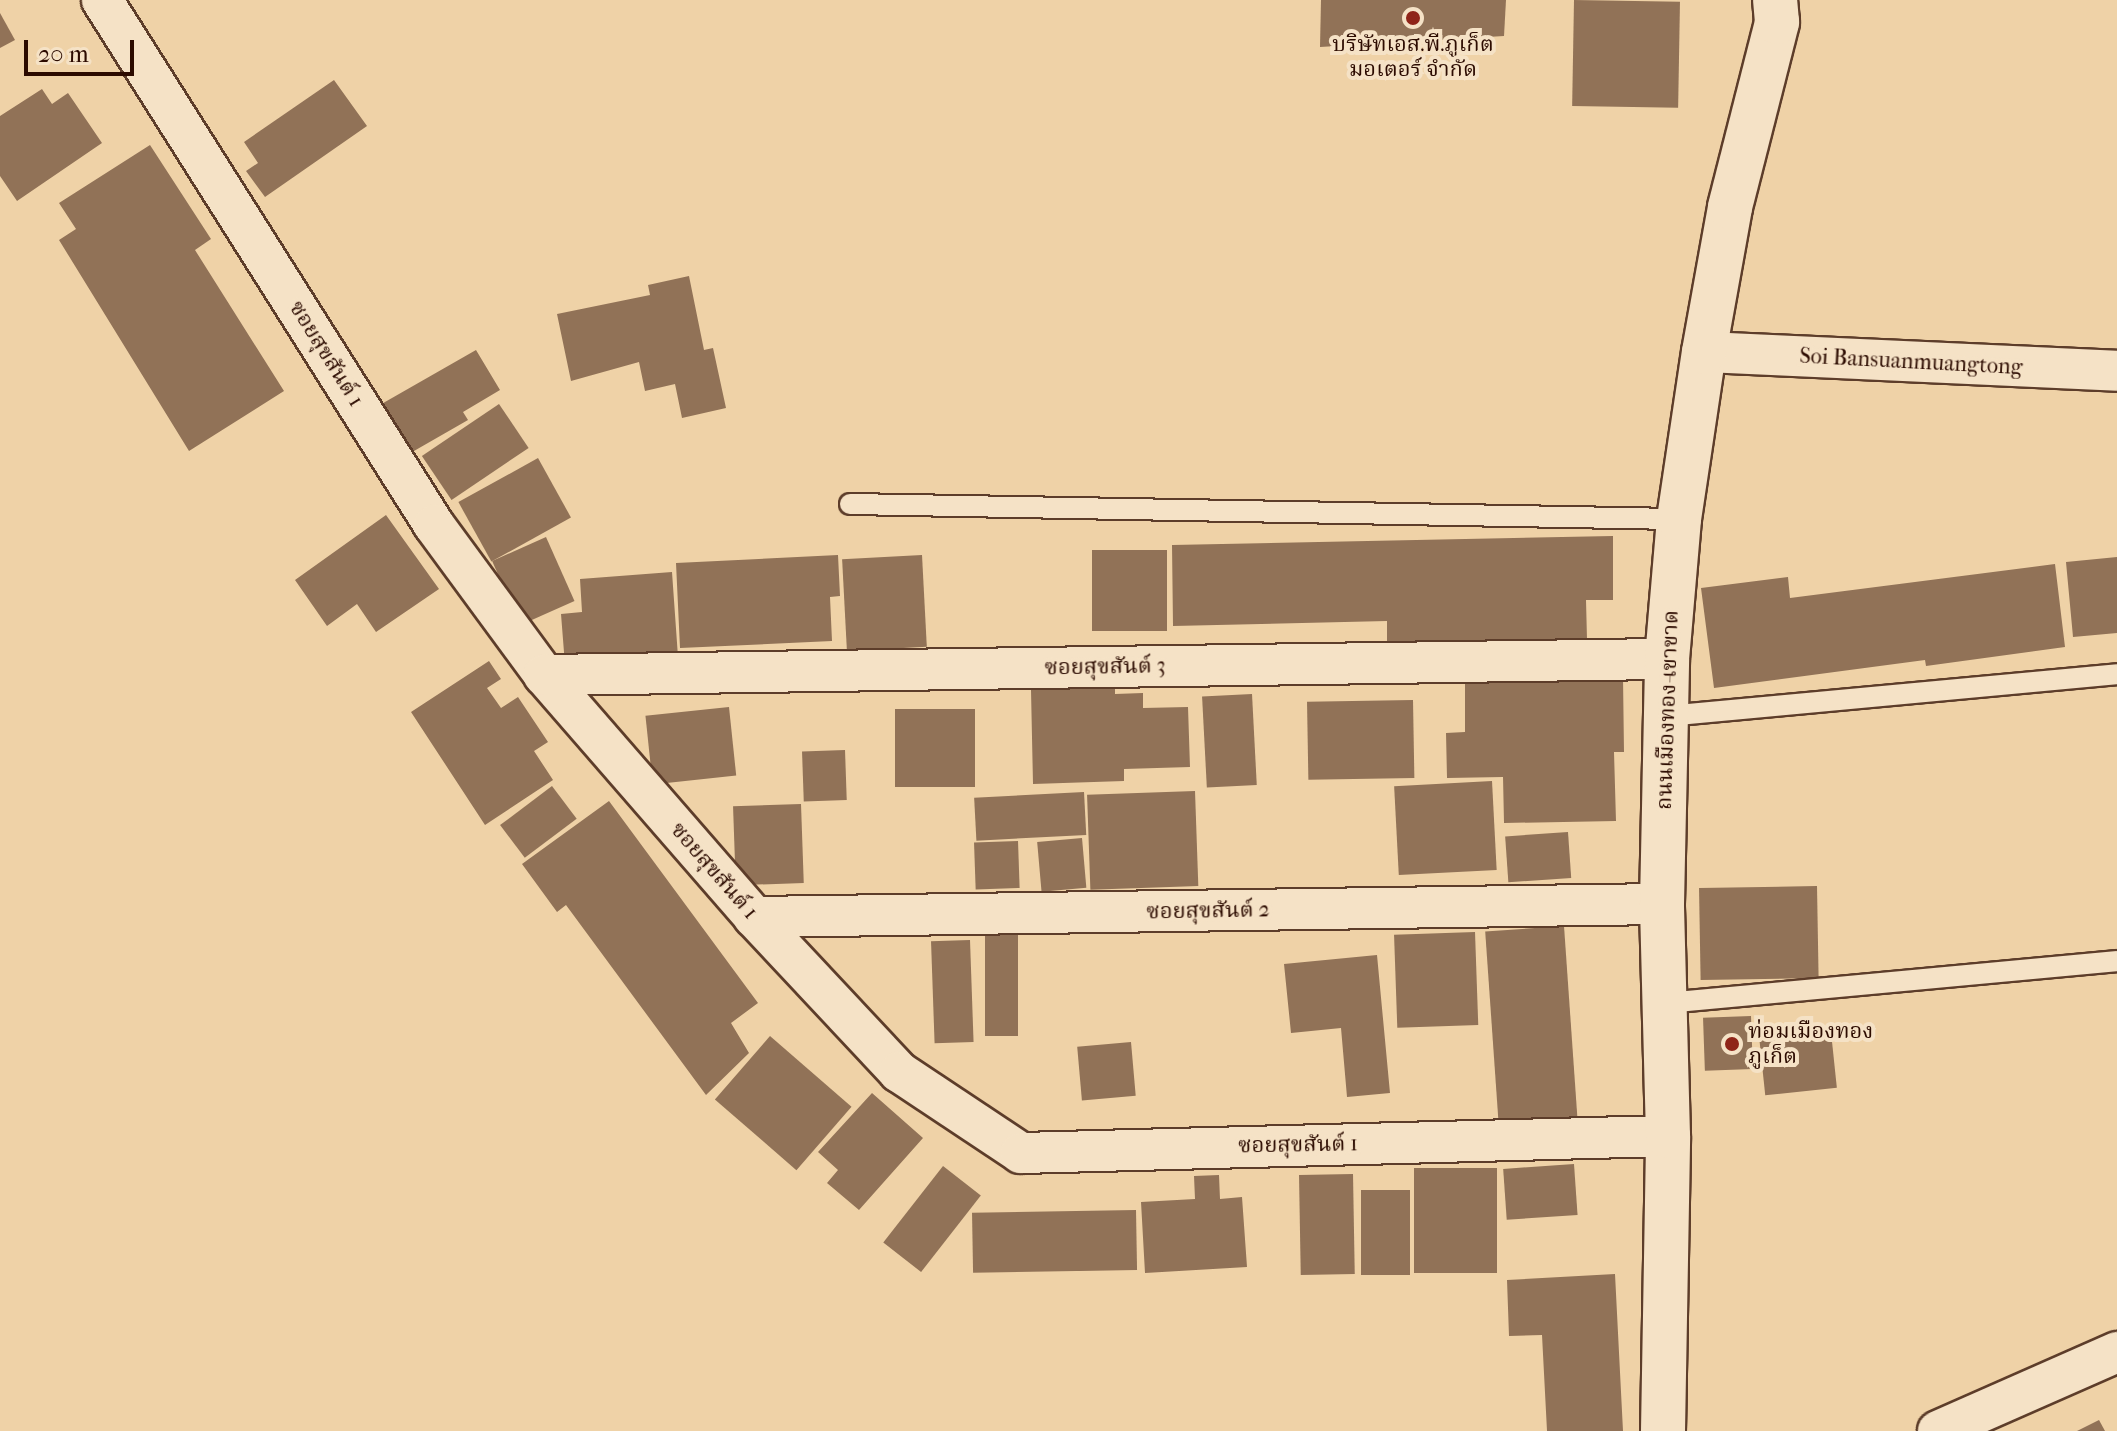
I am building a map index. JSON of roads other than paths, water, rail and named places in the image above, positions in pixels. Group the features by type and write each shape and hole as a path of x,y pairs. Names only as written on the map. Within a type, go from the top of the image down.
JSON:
{"street":[{"name":"ซอยสุขสันต์ 1","path":"102,0 434,525 544,675 754,917 899,1072 1021,1153 1668,1136"},
{"name":"ถนนเมืองทอง-เขาขาด","path":"1663,1431 1668,1136 1662,904 1667,659 1679,519 1704,352 1730,207 1777,22 1775,0"},
{"name":"Soi Bansuanmuangtong","path":"1704,352 2117,371"},
{"name":"ซอยสุขสันต์ 3","path":"544,675 1667,659"},
{"name":"ซอยสุขสันต์ 2","path":"754,917 1662,904"},
{"path":"1938,1431 2117,1352"}],"lane":[{"path":"850,504 1679,519"},
{"path":"1666,716 2117,674"},
{"path":"1665,1003 2117,961"}],"place":[{"name":"บริษัทเอส.พี.ภูเก็ต มอเตอร์ จำกัด","path":"1413,18"},
{"name":"ท่อมเมืองทอง ภูเก็ต","path":"1732,1044"}]}
